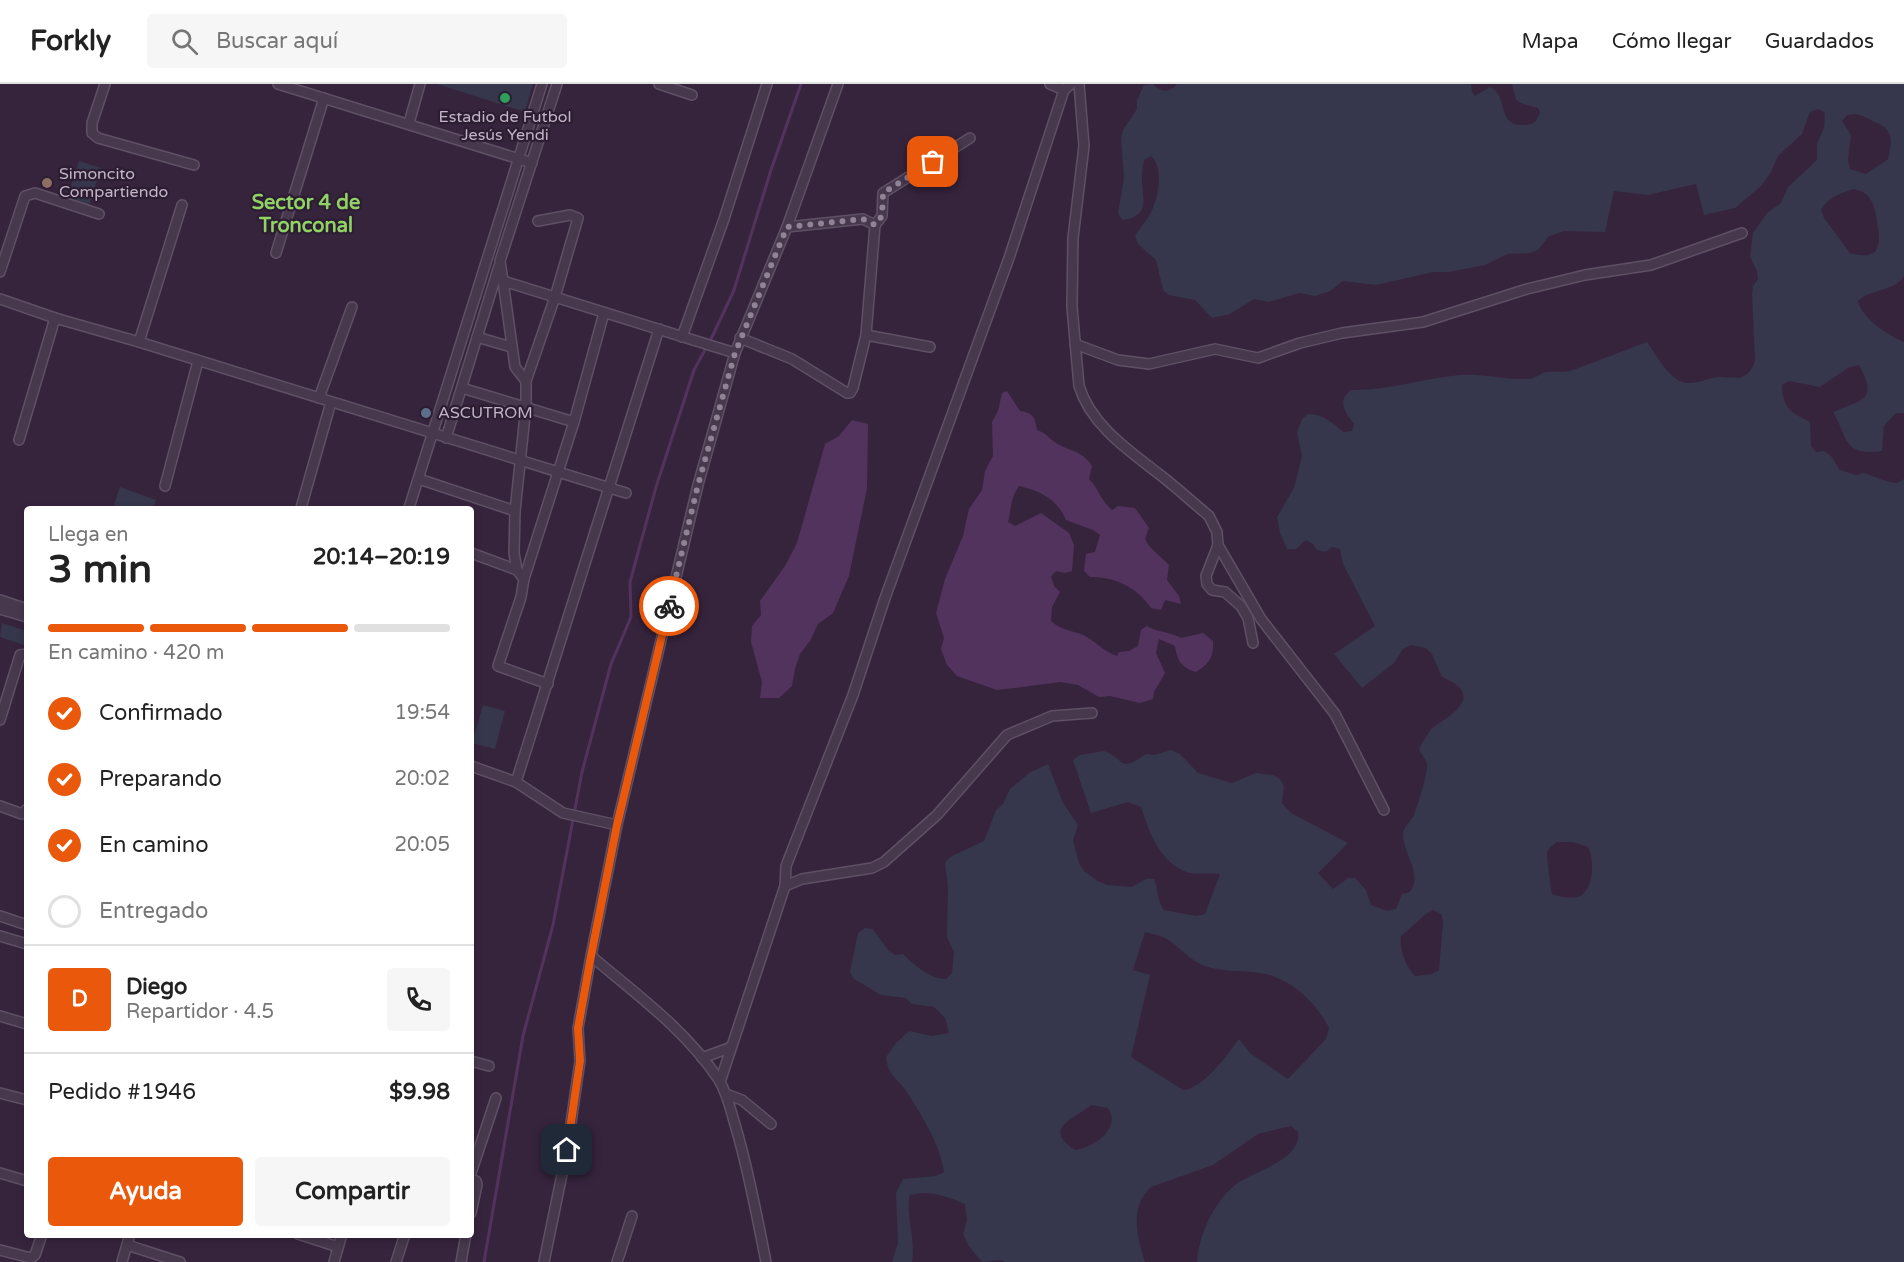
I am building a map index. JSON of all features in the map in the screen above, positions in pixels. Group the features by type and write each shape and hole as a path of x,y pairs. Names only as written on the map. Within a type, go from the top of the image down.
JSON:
{"street":[{"path":"105,84 92,123 92,133 98,138 194,165"},
{"path":"409,123 420,84"},
{"path":"411,506 542,84"},
{"path":"446,438 557,84"},
{"path":"659,84 692,94"},
{"path":"686,338 766,84"},
{"path":"544,1262 567,1150 580,1061 578,1028 617,825 731,352 740,338 787,227 838,84"},
{"path":"720,1082 729,1048 785,886 786,866 853,695 885,598 1009,258 1067,87 1050,84"},
{"path":"1079,84 1084,146 1073,238 1072,307 1078,386 1091,410 1121,445 1209,516 1217,532 1218,545 1206,576 1207,584 1212,590 1224,592 1241,606 1248,618 1253,643"},
{"path":"282,85 532,163"},
{"path":"276,253 324,98"},
{"path":"740,338 792,359 850,393 866,335 875,225 882,216 883,193 970,138"},
{"path":"0,272 25,196 35,193 99,214"},
{"path":"139,342 182,205"},
{"path":"524,579 517,570 514,553 515,512 526,406 526,381 555,297 578,218 570,215 538,221"},
{"path":"787,227 863,219 875,225"},
{"path":"1075,344 1118,360 1149,364 1215,349 1258,358 1300,343 1342,333 1423,322 1527,289 1586,275 1651,265 1742,233"},
{"path":"500,261 515,367 526,381"},
{"path":"503,281 731,352"},
{"path":"0,299 55,318 626,493"},
{"path":"319,398 352,307"},
{"path":"548,684 498,666 574,422 604,313"},
{"path":"19,440 55,318"},
{"path":"516,782 659,329"},
{"path":"866,335 930,347"},
{"path":"477,337 511,347"},
{"path":"165,486 198,362"},
{"path":"462,388 574,422"},
{"path":"302,506 331,402"},
{"path":"419,479 515,512"},
{"path":"1218,545 1262,619 1335,714 1384,810"},
{"path":"474,554 517,570"},
{"path":"0,600 24,608"},
{"path":"0,609 24,616"},
{"path":"0,720 20,655 24,654"},
{"path":"785,886 802,879 872,868 884,862 937,815 1007,735 1052,716 1092,713"},
{"path":"474,767 516,782 563,813 617,825"},
{"path":"0,806 22,814 24,812"},
{"path":"0,916 24,924"},
{"path":"0,936 24,943"},
{"path":"591,956 670,1022 720,1082 726,1094 749,1172 766,1262"},
{"path":"0,1016 24,1023"},
{"path":"702,1058 729,1048"},
{"path":"474,1062 489,1066"},
{"path":"0,1093 24,1099"},
{"path":"726,1094 742,1100 771,1124"},
{"path":"474,1164 496,1098"},
{"path":"0,1173 24,1180"},
{"path":"474,1180 477,1185 474,1199"},
{"path":"617,1262 632,1216"},
{"path":"0,1250 31,1258 35,1255 41,1238"},
{"path":"122,1262 129,1238"},
{"path":"310,1238 338,1247"},
{"path":"333,1262 341,1238"},
{"path":"396,1262 404,1238"},
{"path":"461,1262 465,1238"},
{"path":"127,1245 180,1262"}],"shaded area":[{"name":"Estadio de Futbol Jesús Yendi","path":"437,84 533,84 525,112"},
{"path":"1153,84 1165,91 1177,84 1471,84 1475,96 1490,87 1496,91 1508,120 1528,125 1535,122 1540,113 1538,108 1516,100 1512,84 1904,84 1904,276 1895,285 1869,294 1858,301 1864,314 1870,320 1904,342 1904,413 1896,413 1884,426 1882,451 1860,451 1849,444 1833,412 1865,397 1867,385 1859,365 1848,368 1820,387 1789,381 1782,385 1782,393 1789,409 1810,422 1811,446 1816,452 1824,451 1831,456 1840,470 1856,475 1864,473 1889,482 1897,483 1904,479 1904,1262 1197,1262 1208,1220 1220,1201 1235,1185 1274,1164 1292,1151 1297,1142 1298,1132 1291,1126 1258,1134 1213,1165 1151,1187 1144,1195 1137,1213 1139,1243 1145,1262 1005,1262 1001,1260 982,1262 968,1245 963,1234 967,1220 965,1204 945,1196 924,1193 910,1195 912,1262 892,1262 898,1243 896,1193 903,1179 936,1176 944,1172 939,1151 930,1130 907,1092 891,1072 886,1057 909,1031 932,1036 949,1033 945,1018 934,1007 912,1004 906,998 881,995 854,979 850,972 858,933 865,928 873,929 888,950 895,955 903,954 928,974 946,979 952,973 954,952 947,937 948,887 945,863 950,857 984,841 996,810 1003,804 1010,789 1029,773 1048,764 1063,803 1078,825 1073,840 1079,863 1084,871 1107,885 1132,887 1146,879 1154,879 1164,910 1196,916 1205,914 1220,874 1186,872 1169,861 1156,845 1141,807 1128,802 1091,813 1073,760 1080,755 1104,751 1126,764 1146,754 1154,755 1171,750 1180,754 1198,773 1232,783 1256,773 1273,775 1280,779 1284,786 1282,803 1291,813 1348,843 1318,873 1333,889 1348,878 1355,878 1366,890 1371,905 1387,911 1396,909 1402,894 1410,892 1413,885 1413,871 1403,835 1404,829 1414,815 1426,775 1427,763 1419,749 1431,729 1452,714 1464,697 1458,687 1442,677 1432,654 1426,648 1411,645 1403,649 1394,663 1362,688 1334,654 1375,626 1343,564 1340,549 1332,547 1325,552 1317,550 1306,540 1296,549 1287,549 1280,533 1277,517 1294,488 1302,456 1297,433 1302,419 1308,414 1319,416 1344,432 1352,431 1354,424 1343,402 1351,390 1365,390 1460,375 1529,379 1546,372 1573,370 1647,342 1668,371 1684,383 1718,377 1742,377 1747,374 1755,361 1752,294 1753,286 1758,279 1750,257 1753,233 1767,213 1781,203 1788,187 1817,160 1817,144 1824,128 1825,113 1818,109 1810,112 1802,134 1778,156 1761,186 1735,208 1704,215 1696,184 1648,195 1614,191 1605,232 1564,231 1549,236 1538,250 1530,253 1507,254 1485,265 1449,272 1433,272 1376,285 1343,281 1330,291 1315,296 1299,293 1269,302 1254,299 1230,314 1212,318 1195,300 1169,295 1163,290 1156,260 1138,244 1135,236 1152,210 1159,185 1158,168 1151,156 1144,160 1143,166 1142,210 1132,218 1122,220 1118,213 1124,178 1121,138 1123,130 1137,109 1137,100 1144,85","holes":["1847,115 1863,116 1883,126 1889,133 1891,142 1888,159 1866,174 1850,169 1848,160 1851,135 1842,121","1854,189 1862,192 1873,204 1879,239 1873,253 1867,255 1850,253 1824,218 1821,210 1824,206 1835,196","1557,842 1573,842 1588,847 1592,864 1590,883 1584,893 1578,897 1569,898 1552,894 1547,853","1433,910 1441,914 1443,922 1439,970 1432,974 1415,976 1404,957 1401,936","1145,932 1168,940 1199,964 1218,969 1271,975 1292,985 1324,1018 1329,1028 1326,1039 1288,1079 1250,1053 1239,1039 1206,1078 1191,1088 1183,1090 1131,1057 1150,975 1133,970","1091,1105 1108,1108 1111,1123 1104,1136 1090,1146 1075,1150 1061,1136 1061,1130 1071,1119"]},
{"path":"79,161 101,168 89,205 67,198"},
{"path":"1007,391 1020,411 1033,416 1037,430 1057,444 1088,460 1092,466 1089,479 1112,510 1118,506 1135,508 1149,528 1145,539 1147,543 1169,565 1167,580 1179,596 1181,604 1165,600 1161,610 1151,608 1146,601 1125,585 1108,579 1090,577 1084,571 1086,554 1095,552 1100,535 1066,520 1058,507 1047,497 1019,486 1013,499 1008,522 1015,526 1041,513 1069,533 1074,545 1072,571 1065,573 1056,571 1051,576 1054,586 1060,592 1052,607 1051,621 1062,628 1087,637 1117,656 1119,652 1129,651 1138,646 1141,630 1147,626 1181,638 1203,633 1213,641 1210,660 1196,672 1181,663 1175,646 1159,639 1156,653 1165,673 1154,692 1153,699 1140,703 1110,696 1099,697 1078,685 1061,682 997,690 957,676 947,665 941,649 944,638 936,613 945,579 963,536 969,509 982,490 985,471 993,456 992,422 998,411 1002,393"},
{"path":"852,420 868,424 867,488 849,576 833,613 818,624 810,641 800,654 792,686 779,698 760,698 762,682 751,642 752,626 761,615 760,601 785,566 797,543 825,444 839,436"},
{"path":"120,487 156,500 154,506 114,506"},
{"path":"2,623 24,630 24,645 0,637"},
{"path":"483,705 505,711 495,749 474,744"}],"waterway":[{"path":"484,1262 523,1036 553,925 582,772 611,664 631,617 630,582 656,487 694,370 734,290 771,170 801,84"}],"way so far":[{"path":"669,606 698,485 735,353 787,227 863,219 875,225 882,216 883,193 933,162"}],"place":[{"name":"Estadio de Futbol Jesús Yendi","path":"505,98"},
{"name":"Simoncito Compartiendo","path":"47,183"},
{"name":"ASCUTROM","path":"426,413"}],"district":[{"name":"Sector 4 de Tronconal","path":"306,214"}],"route":[{"path":"567,1150 580,1061 578,1028 591,956 617,825 669,606"}]}
